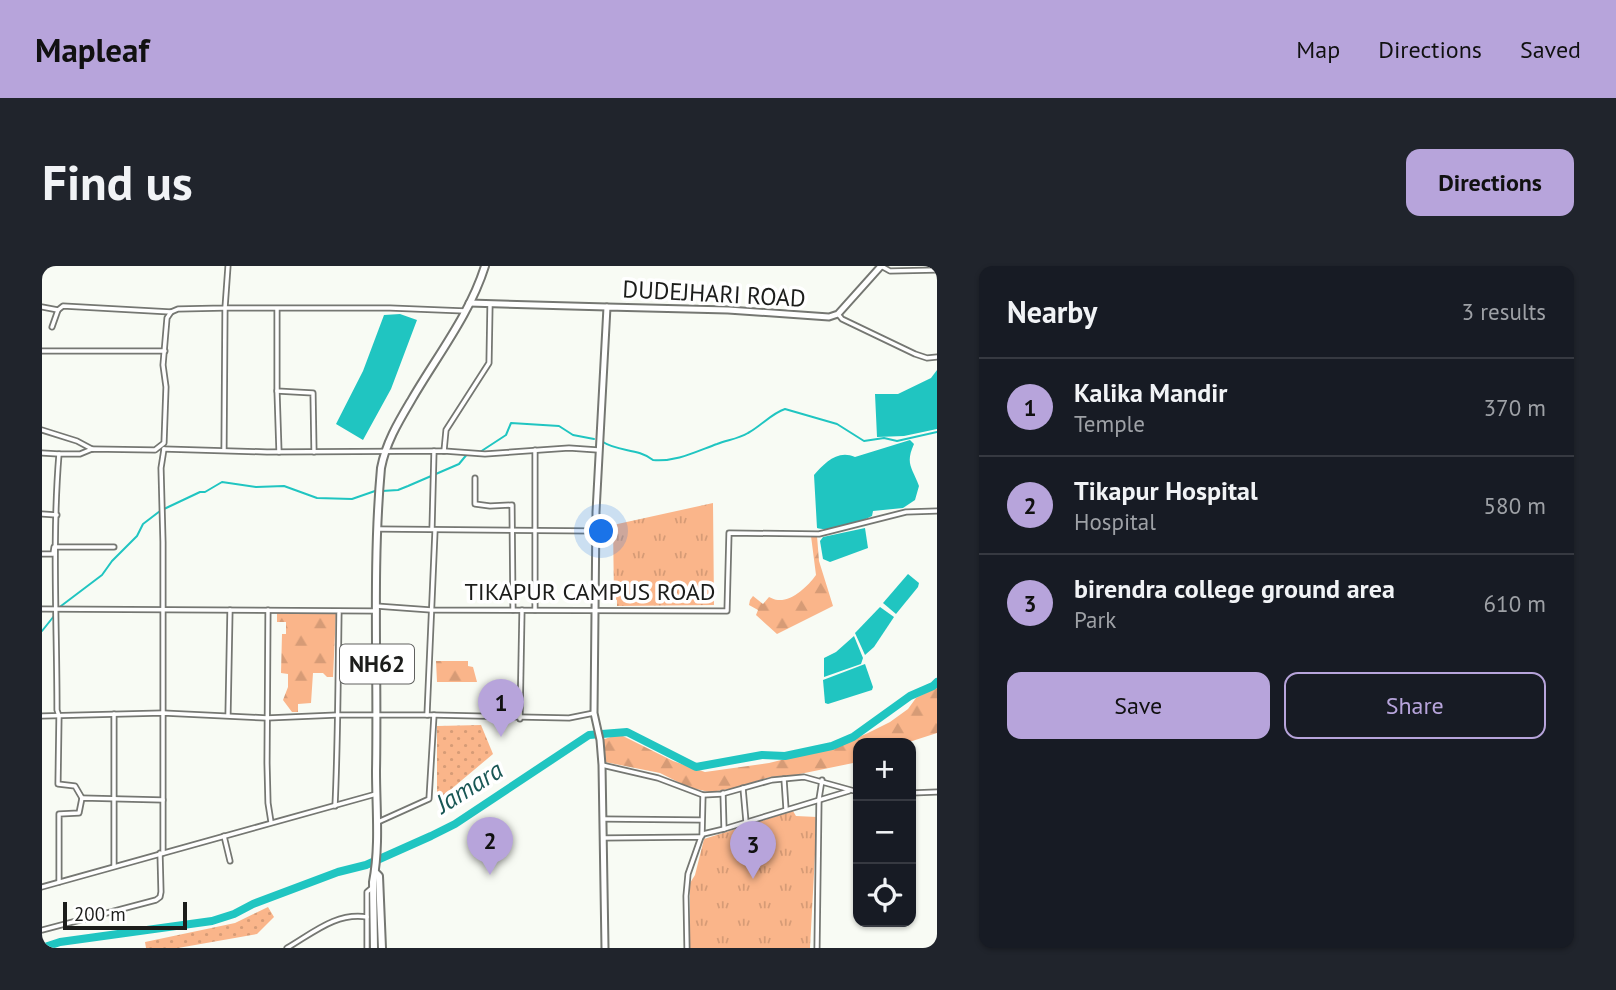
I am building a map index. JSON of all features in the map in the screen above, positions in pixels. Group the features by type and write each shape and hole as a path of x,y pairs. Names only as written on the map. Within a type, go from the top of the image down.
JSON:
{"main road":[{"name":"NH62","path":"374,948 373,887 378,822 376,609 379,488 384,452 402,415 465,311 485,266"},
{"name":"NH62","path":"376,872 379,876 382,948"}],"street":[{"path":"225,449 225,308 228,266"},
{"path":"881,266 890,271 937,270"},
{"name":"DUDEJHARI ROAD","path":"605,948 602,765 594,713 598,450 607,307 728,310 829,317 838,314 881,266"},
{"path":"469,303 607,307"},
{"path":"444,451 446,430 489,363 490,304"},
{"path":"52,327 58,310 63,306 170,312 178,309 390,307 465,311"},
{"path":"42,307 58,310"},
{"path":"277,309 279,452"},
{"path":"42,930 156,900 162,892 161,468 164,446 165,351 167,318 170,312"},
{"path":"838,314 842,319 915,354 927,358 937,357"},
{"path":"42,351 165,351"},
{"path":"277,391 313,393 314,452"},
{"path":"42,430 77,441 92,449"},
{"path":"42,453 80,453 92,449 155,450 164,446 279,452 444,451 485,454 569,448 598,450"},
{"path":"535,450 535,610"},
{"path":"427,715 432,610 434,451"},
{"path":"42,554 53,554 58,454"},
{"path":"475,478 475,504 512,505 513,610"},
{"name":"TIKAPUR CAMPUS ROAD","path":"42,608 727,611 729,533 819,534 906,512 937,511"},
{"path":"42,514 57,514"},
{"path":"378,529 596,531"},
{"path":"54,547 114,547"},
{"path":"54,547 57,710 60,716 58,784 75,786 82,798 79,813 58,816 59,883"},
{"path":"229,715 230,610"},
{"path":"268,610 268,803 271,822"},
{"path":"520,719 522,610"},
{"path":"335,806 338,764 339,613"},
{"path":"42,716 163,713 267,718 434,715 520,719 569,718 594,713"},
{"path":"114,714 114,867"},
{"path":"378,822 429,799 434,715"},
{"path":"602,765 658,778 703,795 804,777 822,780 853,791"},
{"path":"784,779 786,809"},
{"path":"817,948 819,799 822,780"},
{"path":"743,788 746,822"},
{"path":"602,838 702,836 849,791"},
{"path":"916,793 937,792"},
{"path":"723,793 724,829"},
{"path":"42,887 376,794"},
{"path":"687,948 685,896 688,874 702,836 703,795"},
{"path":"82,798 163,800"},
{"path":"601,818 702,820"},
{"path":"223,836 230,861"},
{"path":"367,948 367,892 373,887"},
{"path":"286,948 340,917 368,917"}],"green space":[{"path":"713,503 714,605 617,606 617,600 614,599 613,525"},
{"path":"811,536 817,536 819,561 833,606 777,634 756,615 758,610 749,605 750,600 753,596 763,604 769,597 784,600 809,584 816,575"},
{"path":"277,613 336,613 333,677 313,673 311,703 298,704 298,712 292,712 283,700 288,687 288,674 281,673 282,634 286,634 286,622 277,622"},
{"path":"436,661 468,661 468,666 473,667 477,682 437,682"},
{"path":"937,687 937,733 916,740 856,738 890,722 908,709 916,698"},
{"path":"481,725 493,754 437,801 437,726"},
{"path":"619,734 673,761 705,772 769,763 838,746 853,740 853,763 795,775 770,777 731,789 709,792 688,787 660,773 605,762 602,740"},
{"path":"793,811 796,816 817,817 810,948 690,948 690,883 695,875 704,839"},
{"path":"268,907 274,917 257,934 178,948 146,948 145,942 235,923"}],"water":[{"path":"400,314 417,320 391,389 363,440 336,424 363,371 384,315"},
{"path":"937,370 937,429 904,436 877,437 875,394 898,394 931,378"},
{"path":"910,440 914,444 910,456 911,465 919,486 915,500 903,508 873,511 872,516 852,524 829,529 817,528 814,475 822,466 837,456 855,457"},
{"path":"865,528 868,548 830,562 823,559 820,541 823,537"},
{"path":"908,574 919,583 918,587 896,614 883,603"},
{"path":"880,607 894,617 874,647 865,655 855,633"},
{"path":"854,636 863,658 861,664 824,677 824,658 836,652"},
{"path":"865,664 872,690 825,703 823,680"}],"waterway":[{"path":"603,442 653,460 670,459 744,435 785,409 837,424 864,441 884,438 897,441 937,432"},
{"path":"480,452 506,435 511,423 559,426 573,435 594,439"},
{"path":"382,491 398,490 459,464 468,453"},
{"path":"164,509 222,482 256,487 284,486 317,498 352,499 375,491"},
{"path":"61,606 102,575 137,536 143,524 160,511"},
{"path":"42,631 54,616"},
{"name":"Jamara","path":"42,948 60,942 212,921 338,872 366,865 455,824 589,735 627,732 696,767 762,755 785,756 832,746 853,737 910,696 937,682"}],"place":[{"name":"Kalika Mandir","path":"501,737"},
{"name":"Tikapur Hospital","path":"490,875"},
{"name":"birendra college ground area","path":"753,879"}]}
